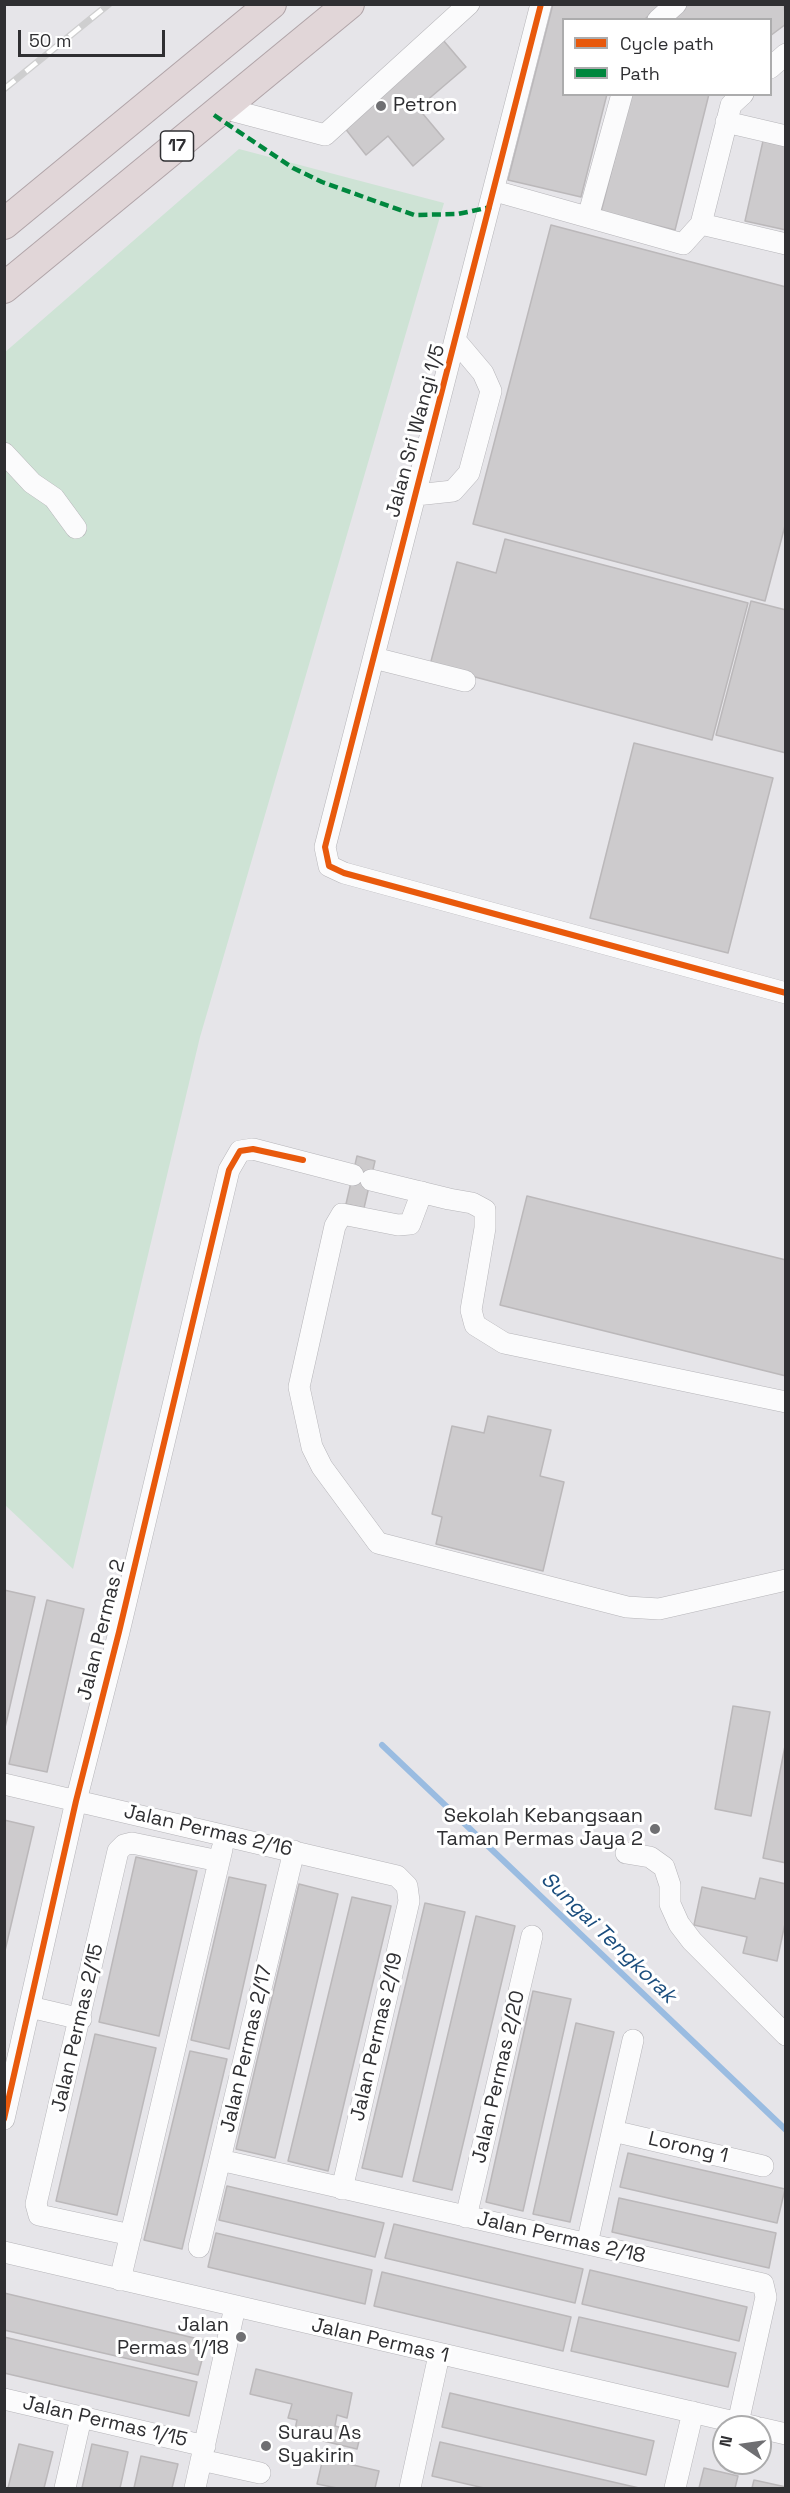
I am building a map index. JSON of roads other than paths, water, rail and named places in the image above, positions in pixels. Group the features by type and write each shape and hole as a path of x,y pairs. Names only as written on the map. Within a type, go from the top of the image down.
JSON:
{"highway":[{"name":"17","path":"4,224 271,4"},
{"name":"17","path":"4,288 349,4"}],"street":[{"path":"223,108 325,135 469,4"},
{"name":"Jalan Sri Wangi 1/5","path":"541,4 495,191 325,847 329,866 344,873 786,993"},
{"path":"660,18 676,4"},
{"path":"772,67 786,54"},
{"path":"588,217 621,96"},
{"path":"495,191 683,244 701,224 731,105 740,96"},
{"path":"726,122 786,136"},
{"path":"701,224 786,244"},
{"path":"416,495 453,491 469,473 491,392 483,373 456,341"},
{"path":"4,453 32,483 54,498 76,528"},
{"path":"374,658 465,681"},
{"name":"Jalan Permas 2","path":"4,2119 76,1801 122,1621 229,1170 240,1151 253,1149 422,1192"},
{"path":"786,1402 504,1343 475,1325 471,1310 485,1228 485,1210 472,1203 422,1192 410,1224 398,1226 342,1214 335,1226 299,1387 312,1447 317,1457 378,1543 627,1607 659,1609 786,1580"},
{"name":"Jalan Permas 2/16","path":"4,1784 397,1876 407,1886"},
{"path":"120,2280 225,1835"},
{"name":"Jalan Permas 2/15","path":"131,2235 39,2215 36,2211 118,1851 124,1845 132,1843 219,1861"},
{"name":"Jalan Permas 2/17","path":"199,2247 294,1851"},
{"path":"626,1853 650,1857 664,1867 670,1885 670,1904 679,1924 692,1941 786,2035"},
{"name":"Jalan Permas 2/19","path":"342,2189 409,1901 407,1886"},
{"name":"Jalan Permas 2/20","path":"466,2217 532,1936"},
{"path":"30,2007 81,2019"},
{"path":"587,2244 633,2040"},
{"name":"Lorong 1","path":"613,2131 763,2166"},
{"name":"Jalan Permas 2/18","path":"220,2160 763,2284 766,2297 752,2415"},
{"name":"Jalan Permas 1","path":"4,2252 439,2355 712,2417"},
{"path":"195,2488 235,2307"},
{"path":"410,2488 439,2355"},
{"name":"Jalan Permas 1/15","path":"4,2399 81,2418 203,2453 260,2473"},
{"path":"675,2488 693,2412"},
{"path":"65,2488 81,2418"}],"waterway":[{"name":"Sungai Tengkorak","path":"382,1745 786,2130"}],"railway":[{"path":"4,89 109,4"}],"place":[{"name":"Petron","path":"381,106"},
{"name":"Sekolah Kebangsaan Taman Permas Jaya 2","path":"655,1829"},
{"name":"Jalan Permas 1/18","path":"241,2337"},
{"name":"Surau As Syakirin","path":"266,2446"}]}
